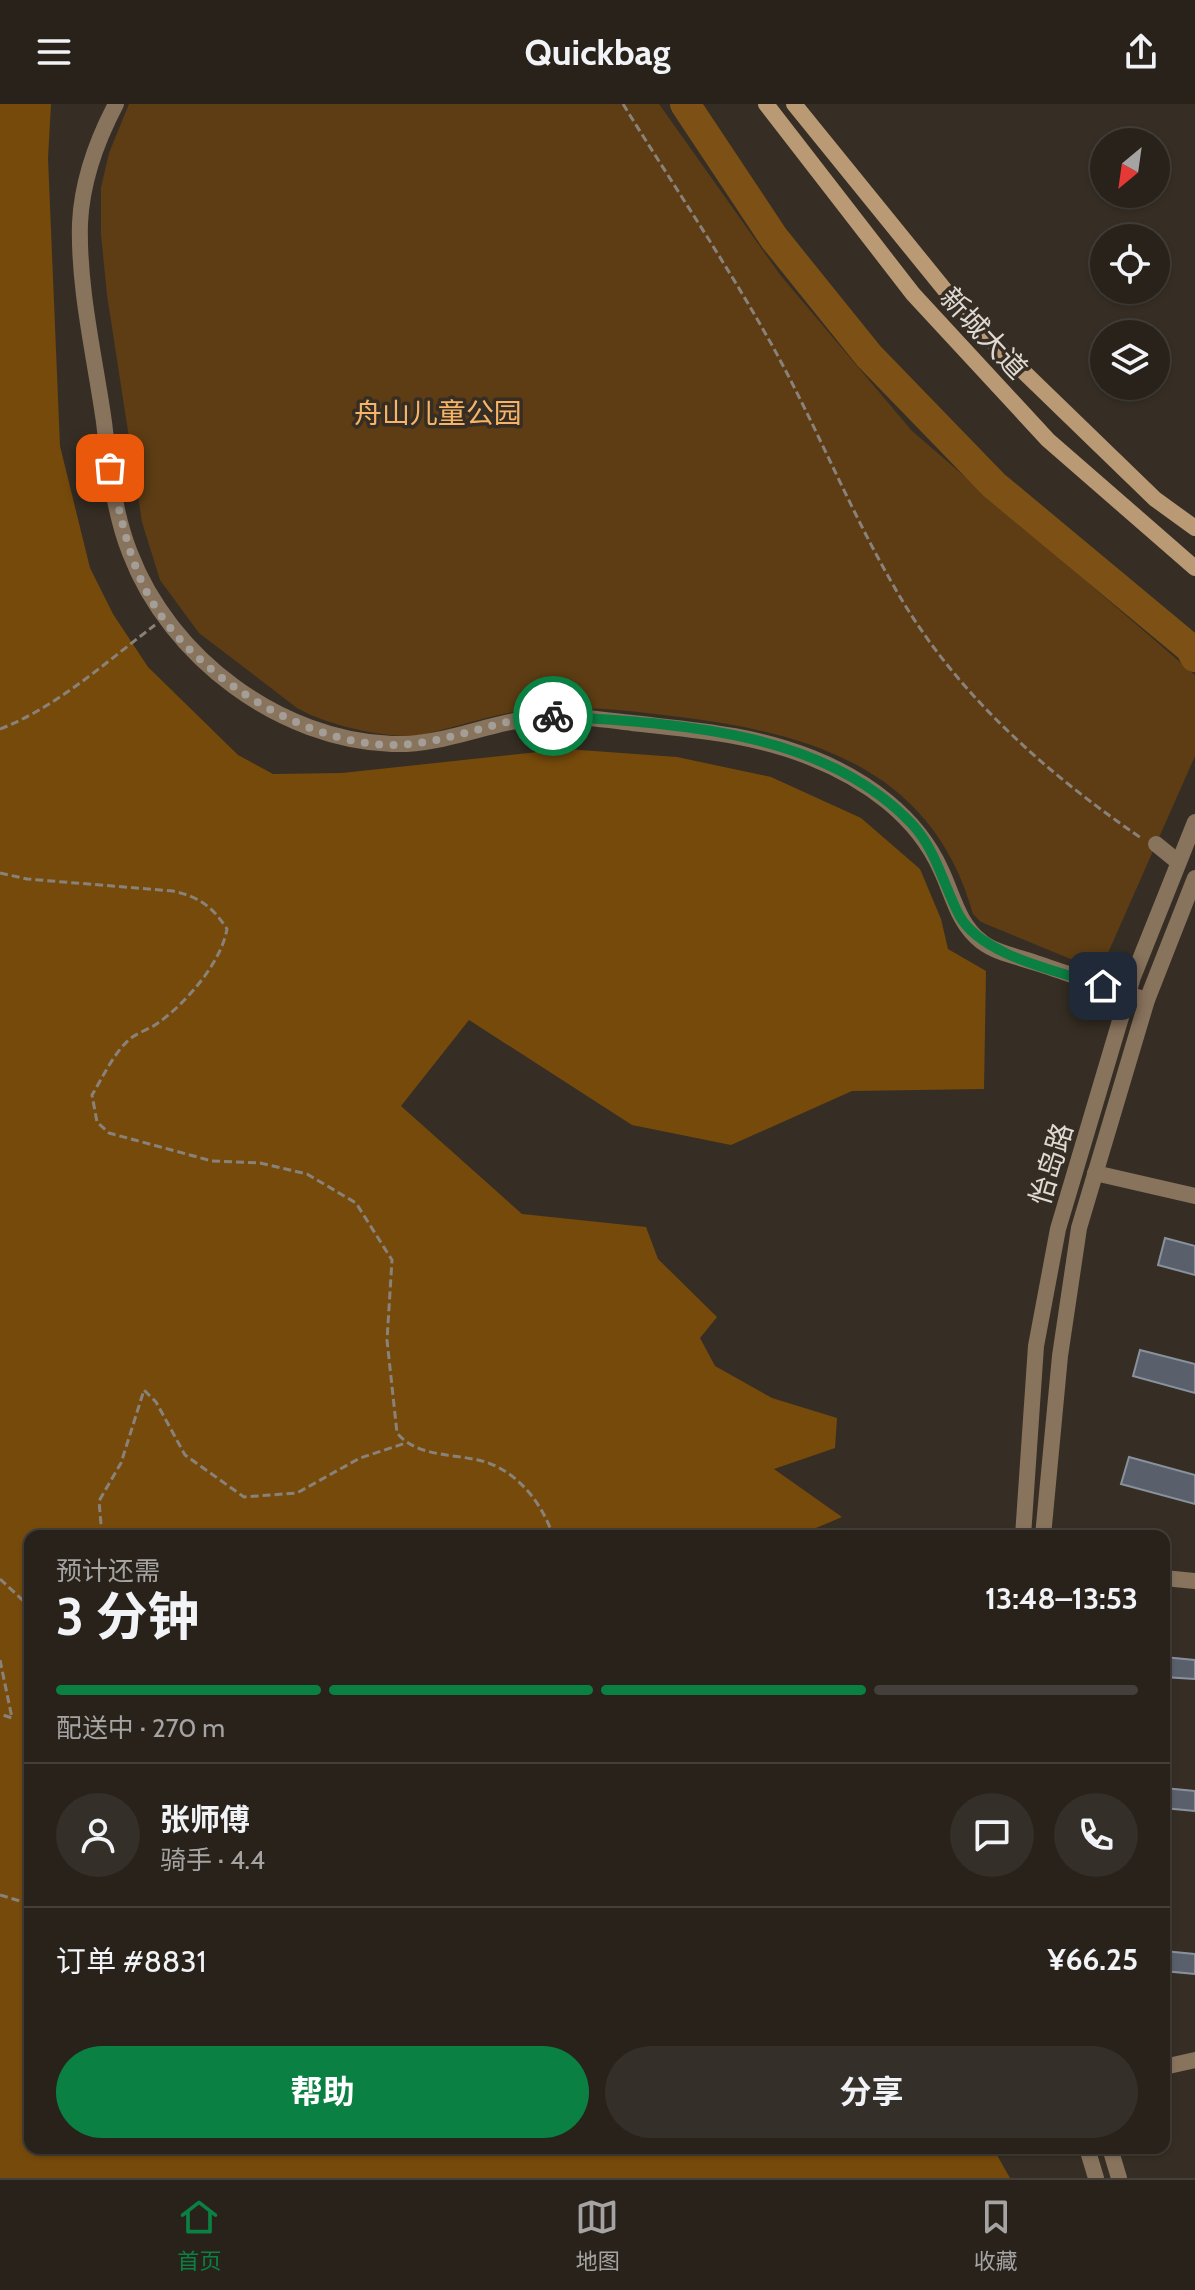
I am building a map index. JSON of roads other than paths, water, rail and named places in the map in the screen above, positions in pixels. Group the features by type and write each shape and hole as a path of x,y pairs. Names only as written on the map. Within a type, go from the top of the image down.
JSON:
{"main road":[{"name":"新城大道","path":"766,104 913,294 1048,440 1195,568"},
{"name":"新城大道","path":"794,104 966,316 1155,499 1195,528"}],"street":[{"path":"116,104 100,136 88,176 80,223 85,285 110,468 129,552 164,618 191,650 284,718 325,734 397,745 549,716 717,733 768,742 812,758 868,786 913,825 940,866 960,917 982,942 1147,1000"},
{"name":"怡岛路","path":"1023,1530 1036,1346 1058,1229 1128,994 1195,822"},
{"path":"1156,844 1178,862"},
{"path":"1044,1530 1060,1356 1079,1228 1147,1000 1195,878"},
{"path":"1095,1173 1195,1196"},
{"path":"1170,1579 1195,1581"},
{"path":"1170,2066 1195,2060"},
{"path":"1089,2154 1096,2178"},
{"path":"1112,2154 1119,2178"}],"waterway":[{"path":"685,104 774,238 869,356 994,485 1190,648 1195,657"}],"park label":[{"name":"舟山儿童公园","path":"438,413"}]}
